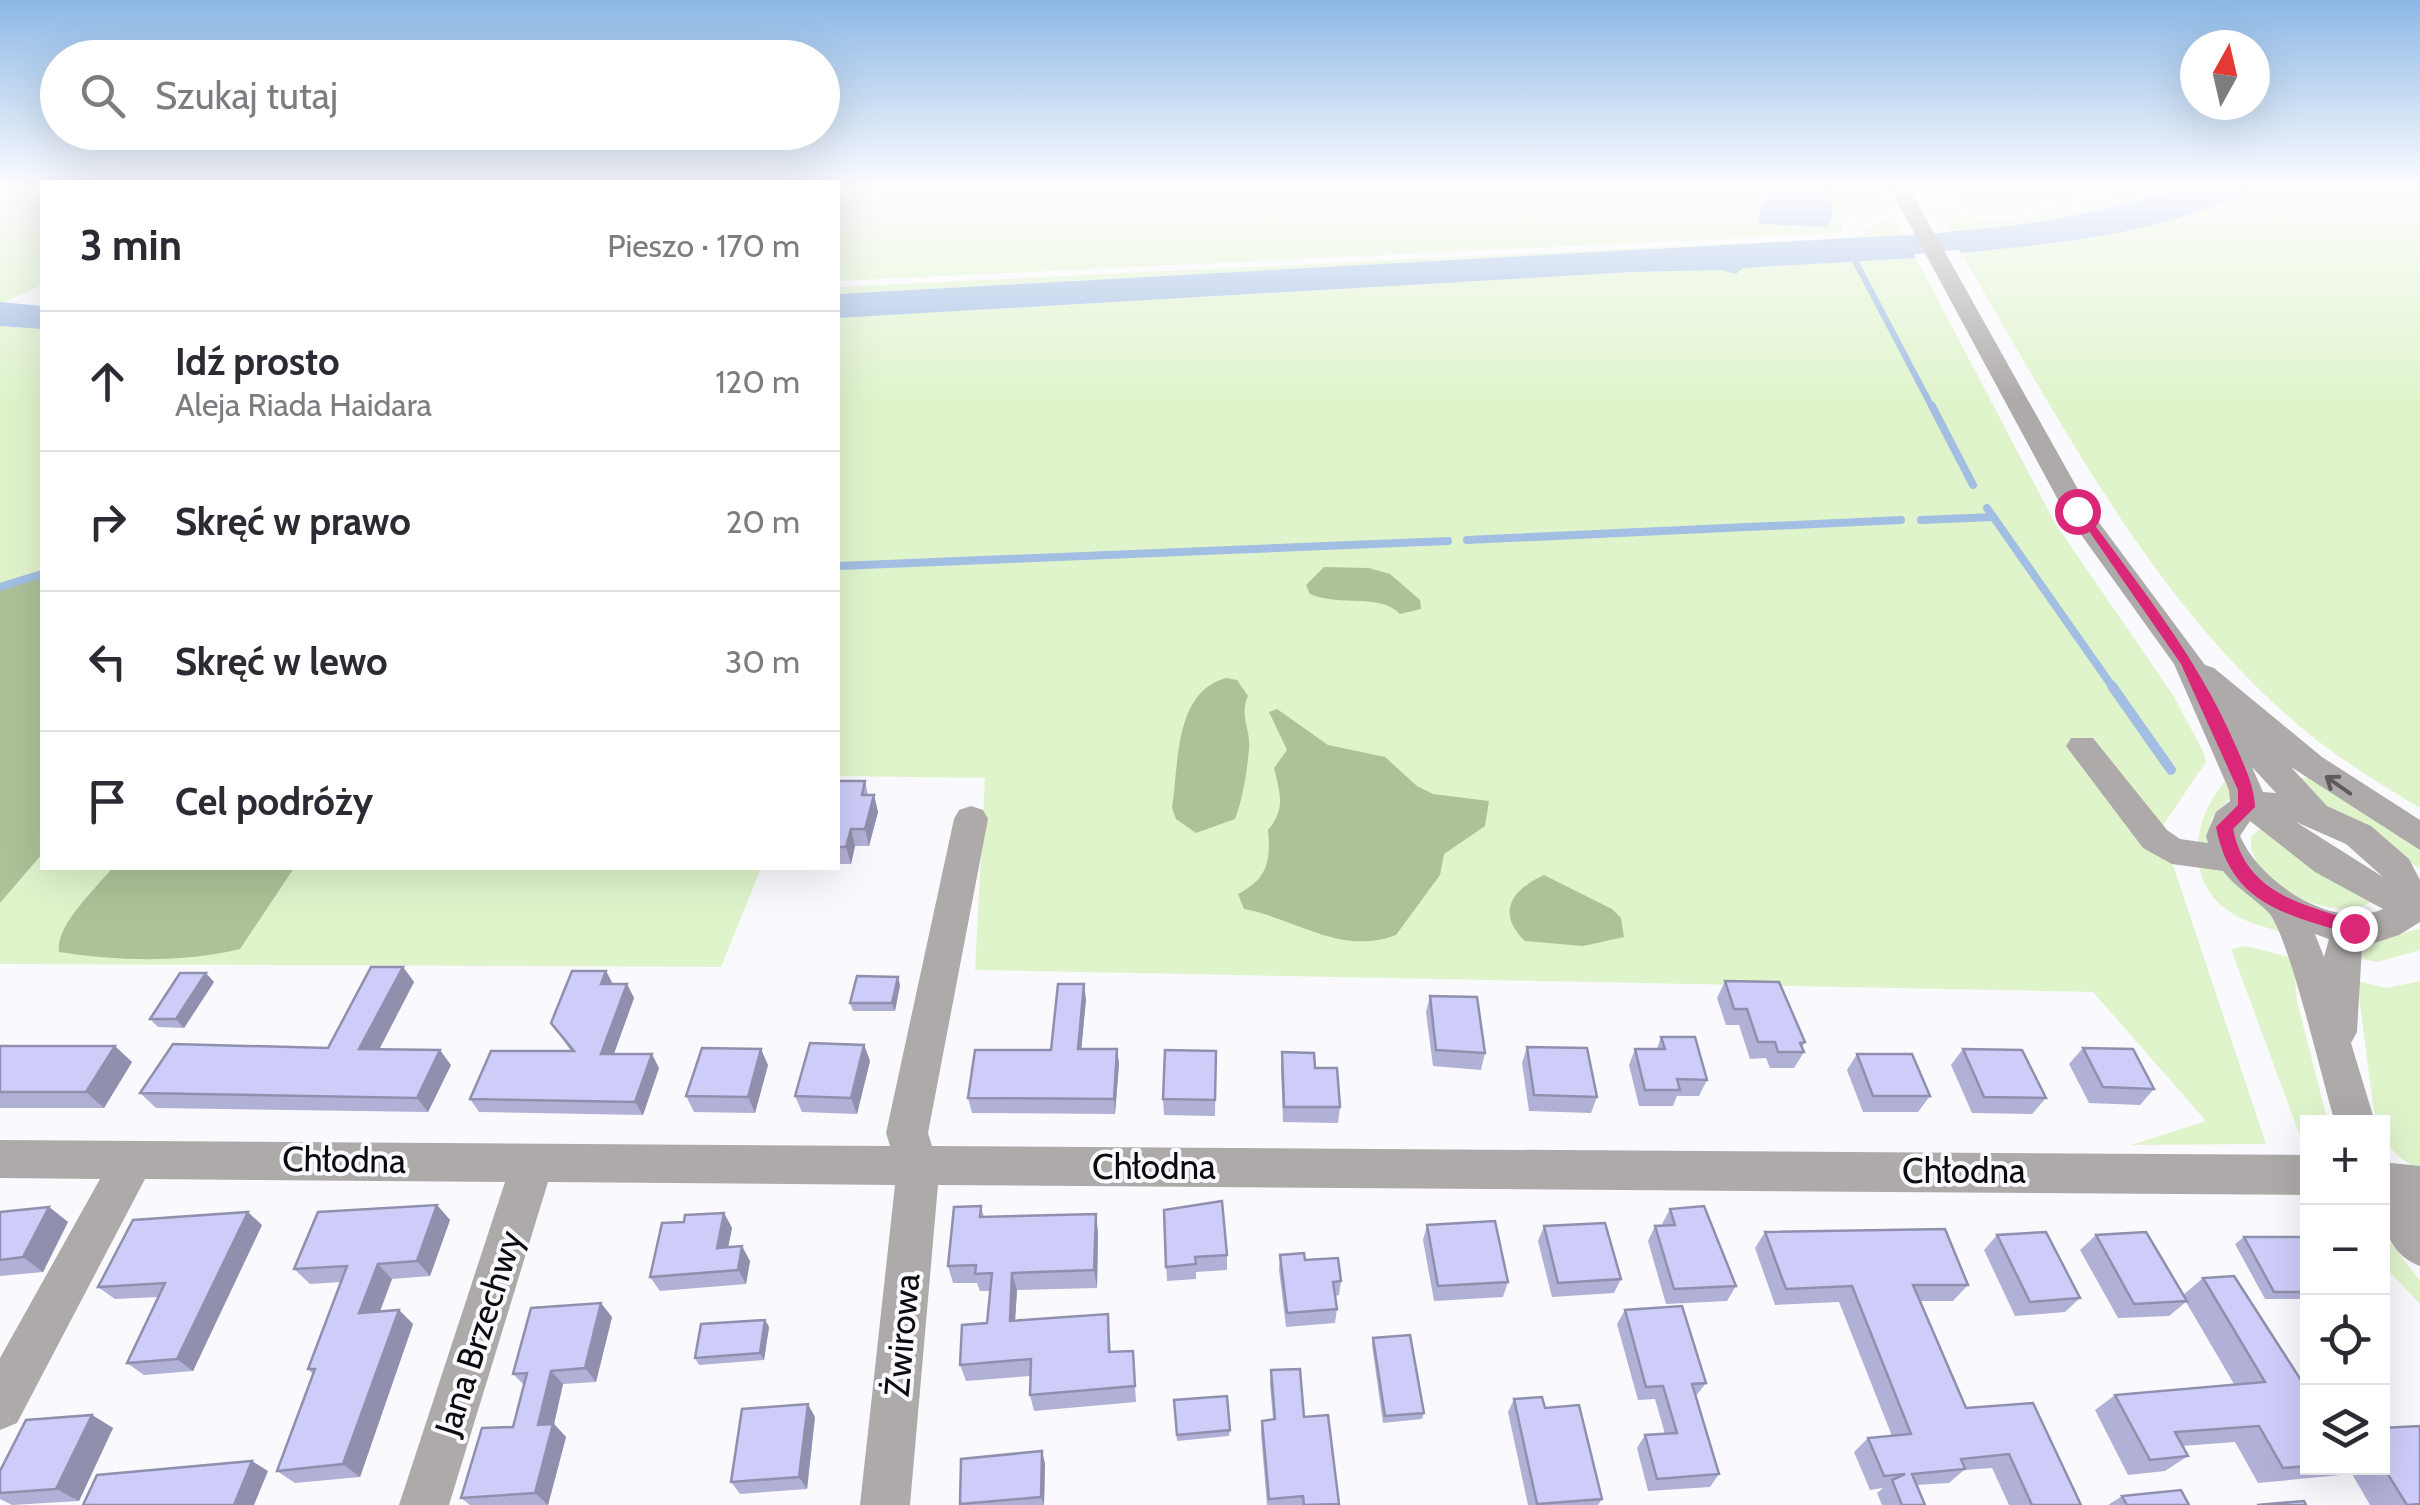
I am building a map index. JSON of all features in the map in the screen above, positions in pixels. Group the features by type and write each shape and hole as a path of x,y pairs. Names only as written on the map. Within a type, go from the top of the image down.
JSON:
{"street":[{"path":"1938,258 2077,511 2188,662 2251,807 2312,854 2411,895"},
{"path":"2188,662 2310,765 2420,837"},
{"path":"2206,696 2270,771 2313,811 2361,833 2411,895"},
{"path":"2082,746 2155,839 2172,851 2231,859"},
{"path":"2313,811 2251,807 2224,827 2231,859 2252,883 2283,905 2354,928 2387,926 2411,895"},
{"name":"Żwirowa","path":"886,1505 918,1166 907,1132 971,819"},
{"path":"2283,905 2296,929 2354,1115"},
{"path":"2335,1047 2344,944 2354,928"},
{"path":"0,1406 134,1158"},
{"name":"Chłodna","path":"0,1159 2300,1175"},
{"name":"Jana Brzechwy","path":"424,1505 533,1162"},
{"path":"2390,1185 2420,1186"},
{"path":"2390,1198 2420,1245"}],"green space":[{"path":"0,258 40,258 40,286 0,302"},
{"path":"840,258 1314,258 840,281"},
{"path":"1430,258 1485,258 840,294 840,287"},
{"path":"1916,258 2055,523 2173,695 2204,753 2206,762 2164,824 2163,835 2266,1144 2131,1145 2206,1121 2093,992 975,970 985,778 840,776 840,318 1632,272 1722,270 1736,274 1743,268"},
{"path":"1964,258 2420,258 2420,808 2352,766 2304,730 2238,668 2148,558 2069,438"},
{"path":"0,326 40,329 40,870 760,870 721,967 0,964"},
{"path":"1324,567 1369,568 1390,574 1420,600 1421,609 1400,614 1382,604 1310,594 1306,585"},
{"path":"40,576 40,856 0,903 0,585"},
{"path":"1226,678 1237,680 1248,696 1245,710 1249,749 1244,785 1235,819 1196,833 1176,819 1172,808 1178,751 1188,713 1197,698 1209,686"},
{"path":"1277,709 1328,745 1385,757 1417,786 1433,794 1489,801 1485,826 1444,854 1440,875 1396,935 1376,940 1338,939 1244,909 1238,894 1255,882 1265,868 1268,830 1279,808 1274,768 1287,750 1269,712"},
{"path":"2229,777 2232,796 2211,819 2209,837 2285,933 2233,914 2212,895 2203,879 2198,862 2201,825 2217,791"},
{"path":"2310,777 2420,847 2420,869 2288,780"},
{"path":"2264,825 2375,899 2359,907 2340,909 2319,905 2279,886 2253,855 2251,837"},
{"path":"110,870 293,870 240,949 219,954 150,959 59,952 63,930"},
{"path":"1544,875 1612,909 1621,918 1624,937 1583,946 1525,941 1511,920 1512,902 1524,887"},
{"path":"2420,928 2420,950 2378,962 2358,958 2371,943"},
{"path":"2246,946 2293,958 2297,1001 2326,1115 2300,1115 2300,1136 2231,949"},
{"path":"2357,981 2387,988 2420,981 2420,1170 2390,1146 2390,1115 2375,1115"},
{"path":"2390,1242 2420,1281 2420,1304 2390,1272"}],"water":[{"path":"1485,258 1912,258 1743,268 1736,274 1721,270 1632,272 840,318 840,294"},
{"path":"0,302 40,306 40,329 0,326"}],"building":[{"path":"840,781 865,781 862,795 874,795 865,829 851,829 846,847 840,847"},
{"path":"371,967 403,967 359,1049 440,1050 417,1098 140,1093 173,1044 328,1048"},
{"path":"572,971 606,971 601,984 627,984 601,1054 652,1054 635,1102 470,1099 491,1051 574,1051 551,1023"},
{"path":"180,973 206,973 176,1019 150,1019"},
{"path":"857,976 898,977 892,1003 850,1003"},
{"path":"1725,981 1779,982 1805,1042 1800,1043 1804,1052 1778,1052 1775,1042 1758,1042 1747,1009 1734,1009"},
{"path":"1058,984 1084,984 1078,1049 1117,1049 1114,1099 968,1098 975,1050 1051,1050"},
{"path":"1430,996 1477,997 1485,1053 1436,1050"},
{"path":"1661,1037 1695,1037 1707,1080 1677,1079 1680,1090 1645,1090 1635,1049 1665,1049"},
{"path":"810,1043 864,1045 851,1098 795,1096"},
{"path":"0,1046 115,1046 86,1092 0,1092"},
{"path":"1527,1047 1587,1048 1597,1097 1534,1095"},
{"path":"702,1048 761,1049 748,1097 686,1096"},
{"path":"2083,1048 2133,1049 2154,1089 2103,1087"},
{"path":"1963,1049 2022,1050 2046,1098 1984,1097"},
{"path":"1165,1050 1216,1051 1215,1100 1163,1099"},
{"path":"1282,1052 1314,1053 1315,1068 1337,1068 1340,1107 1284,1107"},
{"path":"1857,1054 1912,1054 1930,1096 1873,1096"},
{"path":"1222,1201 1227,1255 1195,1257 1196,1264 1166,1267 1164,1210"},
{"path":"437,1205 417,1261 378,1264 359,1313 399,1310 343,1464 277,1471 315,1369 308,1369 347,1266 294,1269 318,1212"},
{"path":"981,1206 980,1217 1096,1214 1094,1270 1012,1273 1010,1321 1108,1314 1109,1352 1133,1351 1135,1386 1030,1395 1031,1359 960,1365 962,1325 987,1323 992,1273 975,1274 976,1265 948,1266 954,1207"},
{"path":"1704,1206 1736,1286 1674,1289 1655,1226 1675,1225 1670,1209"},
{"path":"49,1207 23,1257 0,1260 0,1212"},
{"path":"248,1212 177,1359 127,1363 165,1283 98,1287 133,1220"},
{"path":"724,1213 717,1248 742,1246 738,1270 650,1277 662,1223 684,1222 685,1215"},
{"path":"1495,1221 1508,1282 1438,1286 1427,1225"},
{"path":"1605,1223 1621,1279 1558,1283 1544,1226"},
{"path":"1945,1229 1968,1285 1913,1285 1966,1408 2033,1403 2081,1505 2032,1505 2009,1454 1961,1459 1965,1469 1912,1474 1925,1505 1902,1505 1892,1480 1905,1474 1884,1476 1868,1438 1911,1434 1852,1286 1786,1289 1765,1232"},
{"path":"2046,1232 2080,1298 2030,1302 1997,1235"},
{"path":"2146,1232 2187,1301 2134,1304 2096,1235"},
{"path":"2244,1237 2300,1237 2300,1292 2274,1292"},
{"path":"1304,1253 1305,1260 1338,1258 1341,1281 1333,1282 1337,1309 1287,1313 1280,1255"},
{"path":"2234,1276 2300,1379 2300,1467 2283,1468 2259,1426 2175,1432 2188,1456 2150,1460 2115,1395 2265,1382 2203,1278"},
{"path":"601,1303 585,1368 551,1371 538,1425 553,1424 535,1493 461,1498 482,1428 513,1427 527,1373 513,1374 531,1308"},
{"path":"1682,1306 1706,1383 1692,1384 1719,1474 1657,1479 1645,1435 1677,1433 1663,1386 1646,1387 1625,1310"},
{"path":"765,1320 760,1353 695,1358 701,1324"},
{"path":"1410,1335 1424,1413 1385,1416 1373,1338"},
{"path":"1300,1369 1304,1417 1328,1415 1339,1504 1304,1505 1303,1496 1269,1499 1262,1421 1275,1419 1271,1370"},
{"path":"1227,1396 1230,1430 1177,1435 1174,1400"},
{"path":"1542,1397 1545,1408 1579,1405 1602,1499 1537,1504 1514,1399"},
{"path":"808,1404 799,1477 731,1482 742,1409"},
{"path":"92,1415 56,1489 0,1493 0,1471 26,1420"},
{"path":"2420,1426 2420,1504 2407,1505 2388,1475 2390,1428"},
{"path":"1042,1451 1041,1497 960,1504 961,1459"},
{"path":"252,1461 234,1505 83,1505 97,1475"},
{"path":"2181,1490 2189,1505 2127,1505 2122,1496"},
{"path":"2304,1501 2306,1505 2257,1505"}],"waterway":[{"path":"1854,258 1933,409"},
{"path":"1932,406 1973,485"},
{"path":"1987,508 2114,689"},
{"path":"1921,520 1993,517"},
{"path":"1467,540 1901,520"},
{"path":"840,566 1448,541"},
{"path":"0,587 40,575"},
{"path":"2112,686 2171,770"}],"route":[{"path":"2077,511 2188,662 2206,696 2246,790 2247,807 2229,818 2224,827 2231,859 2252,883 2283,905 2306,916 2354,928"}]}
